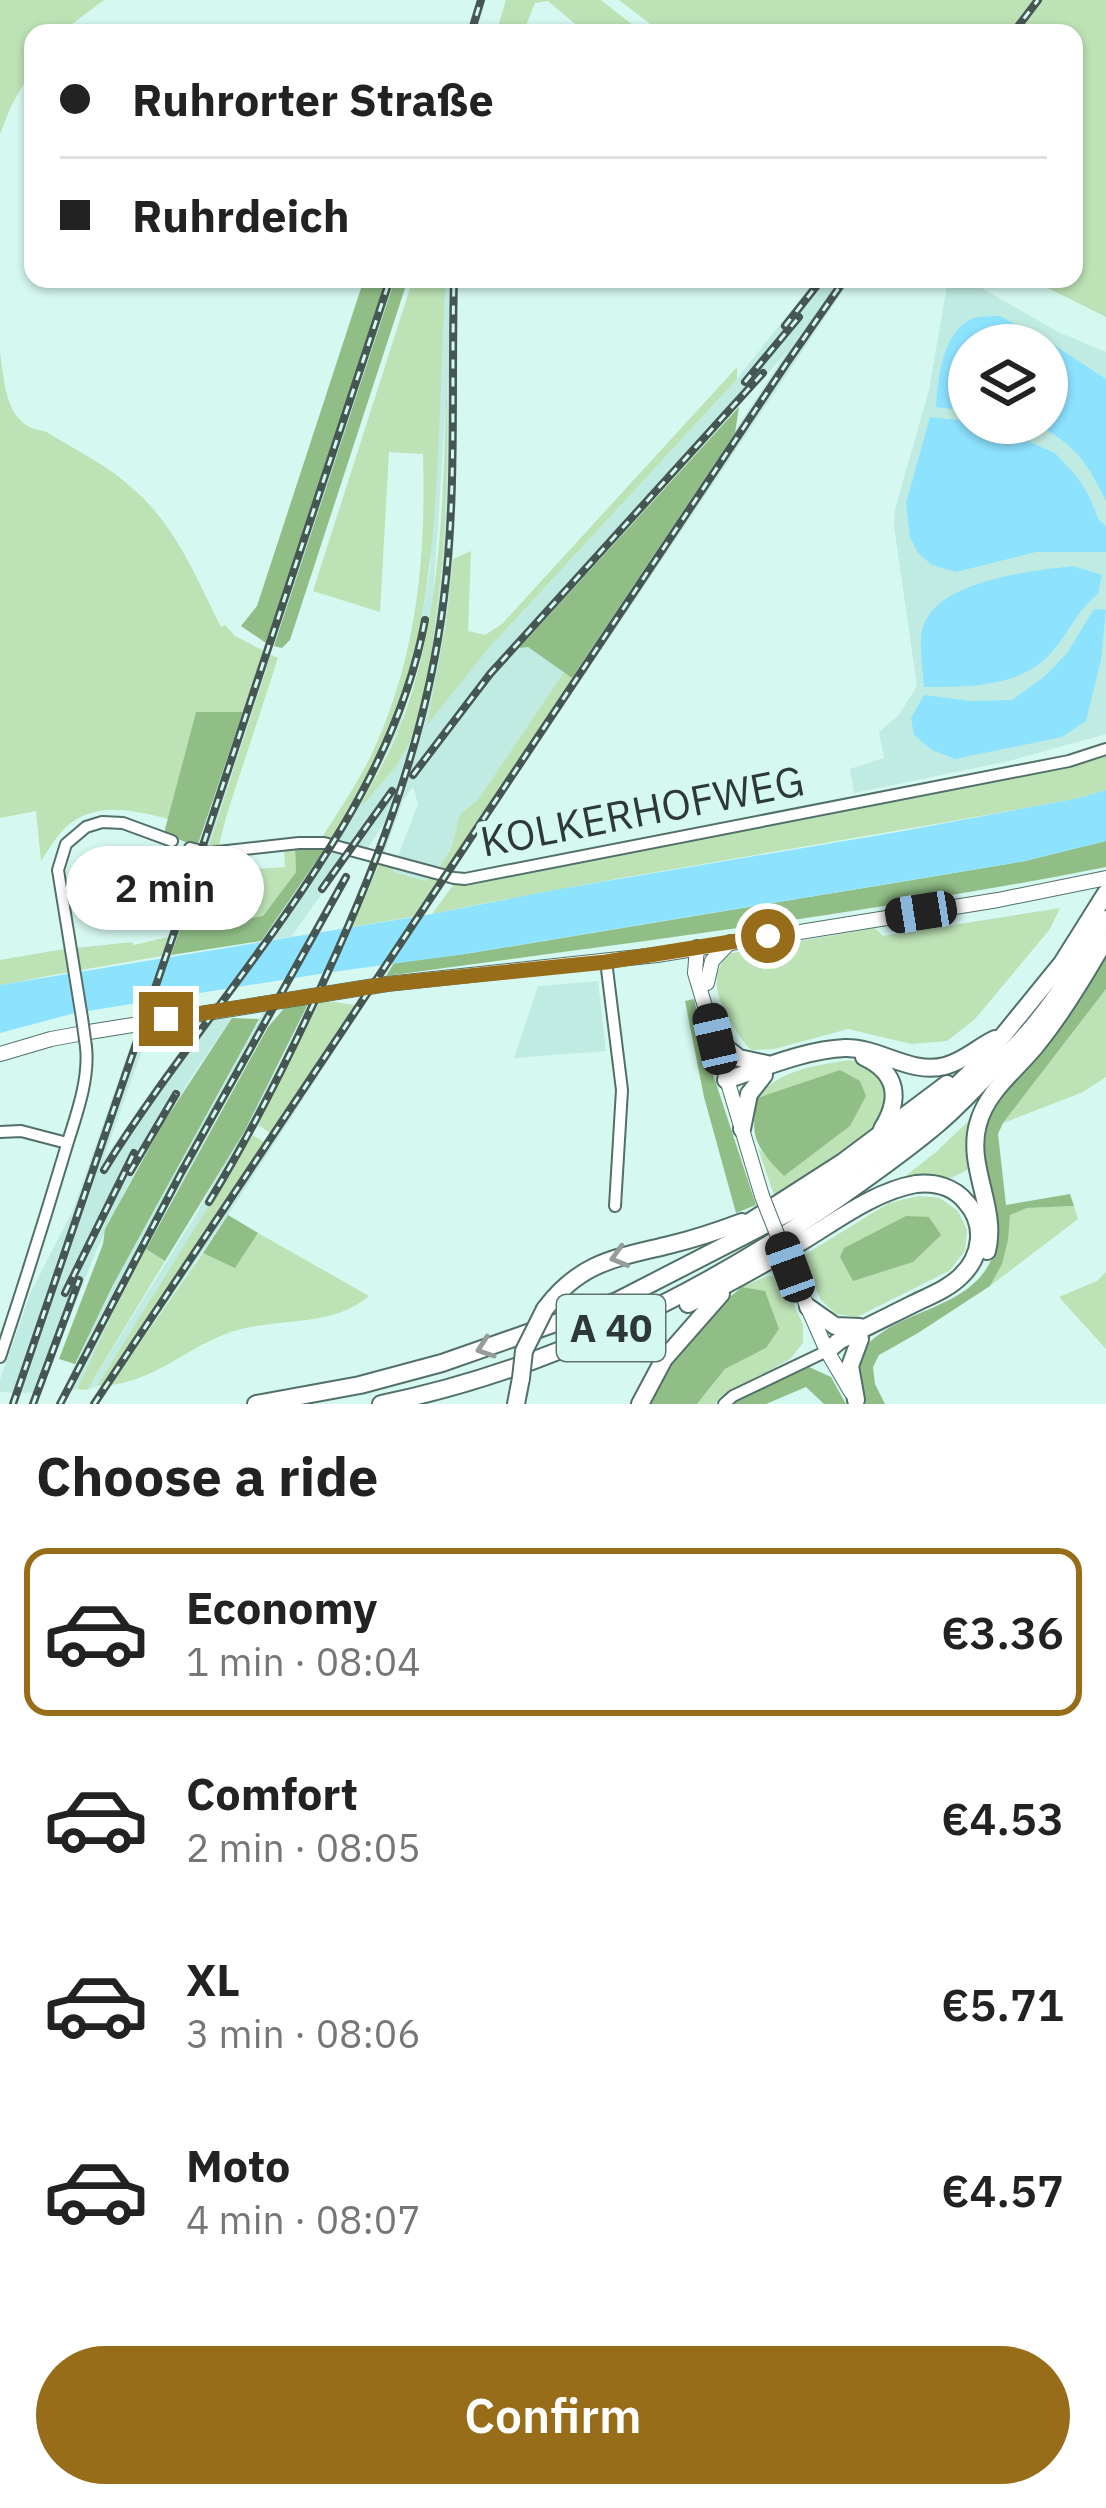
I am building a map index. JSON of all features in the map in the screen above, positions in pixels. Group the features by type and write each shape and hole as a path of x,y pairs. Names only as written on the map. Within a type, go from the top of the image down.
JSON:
{"highway":[{"name":"A 40","path":"256,1404 360,1385 442,1363 617,1301 821,1194 921,1120 984,1059 1062,963 1106,889"},
{"name":"A 40","path":"381,1404 513,1367 594,1336 770,1246 936,1126 1025,1035 1106,919"},
{"path":"827,1351 839,1341 953,1292 982,1262 991,1233 976,1155 978,1122 996,1089 1037,1045 1074,993 1106,938"},
{"path":"728,1085 846,1048 932,1068 964,1058 1006,1034"},
{"path":"715,1039 739,1058 769,1070 841,1055 862,1056 878,1064 892,1083 894,1100 889,1117 869,1143"},
{"path":"670,1272 869,1143 984,1059"},
{"path":"742,1129 749,1094 769,1070"},
{"path":"824,1229 922,1144 936,1126"},
{"path":"443,1389 586,1350 746,1275 888,1193 922,1184 956,1192 973,1210 980,1231 973,1262 944,1288 863,1333 850,1366 857,1402"},
{"path":"520,1394 524,1351 545,1309 569,1282 604,1260 760,1216"},
{"path":"640,1404 677,1343 746,1275"},
{"path":"808,1307 835,1326 863,1333"}],"main road":[{"path":"0,1054 70,1036 388,984 606,962 998,900 1106,889"},
{"path":"701,978 730,942"},
{"path":"697,947 715,1039 762,1196 827,1351 857,1402"},
{"path":"658,955 685,964 701,978"}],"street":[{"name":"KOLKERHOFWEG","path":"190,848 208,853 324,843 465,879 1069,761 1106,749"},
{"path":"0,1357 29,1274 88,1062 58,870 66,844 86,827 102,823 123,823 169,840"},
{"path":"606,962 622,1090 615,1206"},
{"path":"0,1132 20,1131 68,1143"},
{"path":"724,1404 827,1351"}],"shaded area":[{"path":"384,288 392,288 274,646 266,643"},
{"path":"445,288 458,288 453,559 429,722 488,649 737,379 809,288 845,288 452,872 446,870 786,353 520,647 528,647 564,672 477,801 464,809 439,869 426,881 392,872 418,804 413,787 384,853 377,851 384,823 367,849 331,839 385,740 409,676 430,568","holes":["448,373 443,555 430,668 413,736 397,765 364,804 399,730 432,614"]},
{"path":"947,288 982,288 1044,324 948,324 948,444 1068,444 1068,336 1106,352 1106,734 1009,761 854,793 850,769 884,758 879,732 899,715 917,686 895,509 929,390"},
{"path":"264,651 271,655 208,849 171,955 162,956"},
{"path":"326,847 350,854 291,937 261,940"},
{"path":"598,981 606,1051 514,1058 538,986"},
{"path":"320,1000 220,1192 97,1386 87,1390 197,1213 309,1002"},
{"path":"278,1006 123,1291 77,1389 61,1394 113,1285 259,1019 265,1009"},
{"path":"353,1010 359,1013 228,1215 110,1385 103,1385"},
{"path":"232,1018 128,1185 97,1249 40,1393 0,1392 30,1294 73,1210 136,1030 150,1028 103,1160 203,1020"}],"green space":[{"path":"0,0 104,0 72,24 24,24 24,84 0,134"},
{"path":"506,0 601,0 632,24 575,24 548,1 535,3 527,24 499,24"},
{"path":"619,0 1106,0 1106,317 1048,288 1083,288 1083,24 650,24"},
{"path":"361,288 384,288 266,643 241,626 257,606"},
{"path":"392,288 405,288 290,640 282,648 274,646"},
{"path":"410,288 446,288 437,478 420,625 394,717 331,839 322,837 372,753 392,706 411,635 421,563 423,454 389,452 380,612 313,591"},
{"path":"0,353 9,402 22,421 100,464 146,502 183,552 221,627 225,625 235,636 264,651 243,712 196,712 168,819 127,811 88,814 64,829 41,861 36,811 0,818"},
{"path":"737,367 737,379 488,649 427,725 453,559 471,551 468,631 485,635 502,624"},
{"path":"447,368 443,555 430,668 413,736 397,765 364,804 400,727 425,640 439,550"},
{"path":"739,407 735,433 572,678 528,647 519,648"},
{"path":"271,655 278,658 218,848 208,849"},
{"path":"564,672 572,678 446,870 439,869 460,815 477,801"},
{"path":"196,712 243,712 197,847 164,833"},
{"path":"1106,745 1106,790 1079,798 432,914 462,873 468,876 1053,762"},
{"path":"1106,841 1106,867 1017,884 386,976 394,963 1025,861"},
{"path":"295,847 296,872 263,916 193,929 204,895 224,898 254,892 256,869 285,867 284,849"},
{"path":"295,847 326,847 261,941 171,955 205,857 216,857 194,928 263,916 296,872"},
{"path":"380,862 394,866 393,872 426,881 432,876 441,879 416,916 352,927"},
{"path":"1060,908 1050,929 975,1019 947,1041 911,1044 848,1029 774,1049 751,1050 720,1002 717,975 732,953 875,928 883,936"},
{"path":"168,937 162,956 81,970 75,948 134,945"},
{"path":"1106,947 1106,989 998,1134 1006,1205 1070,1194 1074,1206 1027,1208 1010,1215 1002,1264 990,1286 879,1355 873,1367 875,1384 885,1404 866,1404 856,1362 868,1344 884,1331 964,1291 992,1258 997,1230 982,1164 985,1122"},
{"path":"64,949 69,972 0,985 0,960"},
{"path":"1106,989 1106,1077 1083,1092 1003,1123"},
{"path":"694,999 706,1053 756,1205 736,1213 704,1097 685,1001"},
{"path":"320,1000 355,1005 270,1133 258,1125"},
{"path":"309,1002 244,1132 165,1261 146,1249 268,1027 287,1005"},
{"path":"232,1018 259,1019 113,1285 75,1364 59,1359 105,1229 162,1125"},
{"path":"850,1060 873,1069 884,1082 885,1105 878,1122 847,1153 775,1198 758,1148 784,1176 840,1070 757,1098 787,1075"},
{"path":"840,1070 860,1081 866,1096 850,1126 784,1176 757,1142 757,1098"},
{"path":"977,1113 973,1167 945,1181 894,1185 935,1153"},
{"path":"253,1135 264,1142 103,1385 97,1386"},
{"path":"919,1196 940,1198 958,1211 967,1230 965,1251 949,1271 857,1317 836,1314 821,1300 801,1257 889,1203"},
{"path":"1074,1206 1078,1219 990,1286 1004,1252 1009,1215 1027,1208"},
{"path":"228,1215 258,1233 235,1268 203,1253"},
{"path":"906,1216 929,1217 941,1235 913,1262 853,1281 840,1257 844,1248"},
{"path":"258,1233 369,1296 335,1314 223,1335 154,1371 110,1385 203,1253 235,1267"},
{"path":"146,1249 165,1261 87,1390 77,1389 123,1291"},
{"path":"1106,1272 1106,1349 1059,1297 1097,1281"},
{"path":"767,1276 782,1277 803,1325 803,1343 790,1359 715,1404 697,1404 725,1369 766,1348 765,1291 742,1287"},
{"path":"742,1287 765,1291 779,1329 766,1348 725,1369 697,1404 650,1404 666,1370 688,1340"},
{"path":"809,1367 831,1377 846,1404 824,1404 806,1387 766,1404 732,1404"}],"water":[{"path":"1000,316 1015,324 964,324"},
{"path":"948,346 948,408 936,407"},
{"path":"1068,354 1106,379 1106,501 1066,444"},
{"path":"930,417 948,419 948,444 1035,444 1055,453 1078,478 1106,526 1106,552 1036,552 956,572 932,565 918,553 910,537 906,503"},
{"path":"1073,566 1102,575 1098,594 1037,665 992,683 924,687 922,630 930,613 945,600 986,581"},
{"path":"1094,609 1106,610 1101,660 1086,721 1062,737 955,759 932,750 914,735 911,718 924,695 1012,700 1067,653"},
{"path":"1106,790 1106,841 1025,861 75,1013 0,1033 0,985 898,832"}],"railway":[{"path":"474,24 481,0"},
{"path":"1020,24 1038,0"},
{"path":"13,1404 387,288"},
{"path":"209,1202 271,1091 366,884 400,791 427,696 448,557 454,288"},
{"path":"785,326 815,288"},
{"path":"94,1404 839,288"},
{"path":"745,382 799,317"},
{"path":"413,775 490,674 763,373"},
{"path":"104,1170 335,839 374,769 405,696 425,620"},
{"path":"322,889 392,791"},
{"path":"60,1404 181,1173 346,877"},
{"path":"130,1172 176,1094"},
{"path":"65,1293 134,1153"},
{"path":"33,1404 79,1280"}],"route":[{"path":"166,1019 388,984 606,962 768,936"}]}
